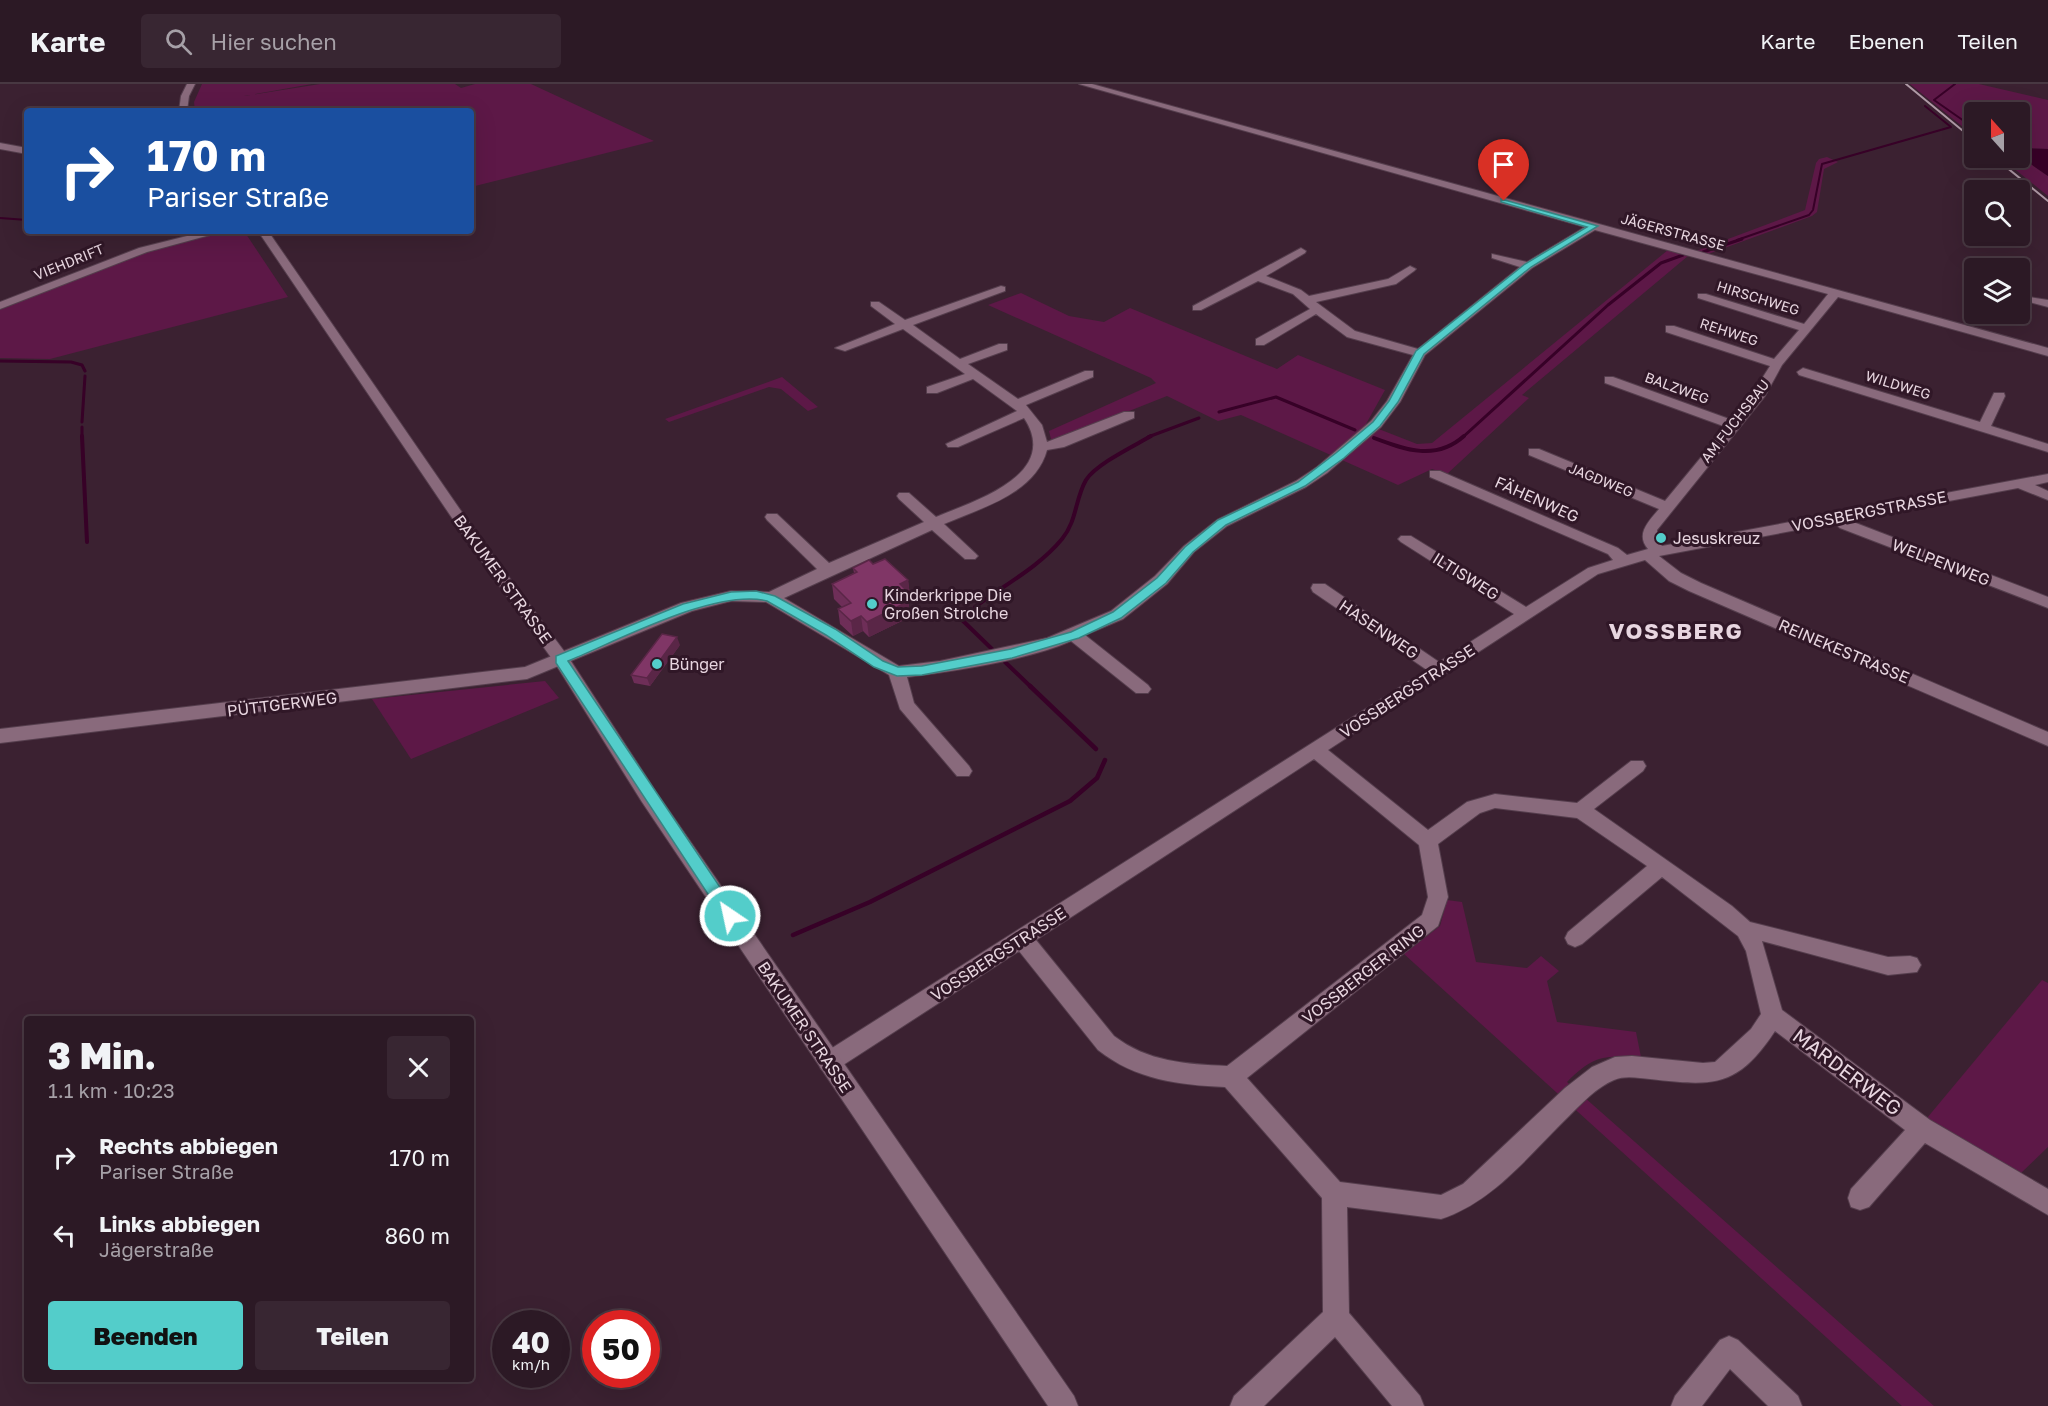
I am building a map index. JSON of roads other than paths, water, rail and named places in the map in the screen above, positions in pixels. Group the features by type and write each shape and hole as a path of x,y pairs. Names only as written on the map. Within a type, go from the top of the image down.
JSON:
{"street":[{"path":"184,108 190,84"},
{"name":"JÄGERSTRASSE","path":"1083,84 2048,352"},
{"path":"0,146 24,150"},
{"path":"771,598 831,632 879,664 897,672 922,670 1012,654 1075,635 1117,615 1138,600 1161,580 1189,549 1222,523 1301,484 1340,455 1376,424 1393,402 1420,353 1528,266 1594,226"},
{"name":"VIEHDRIFT","path":"0,306 133,253 208,234"},
{"name":"BAKUMER STRASSE","path":"265,234 476,543 561,659 649,797 1064,1406"},
{"path":"1197,308 1301,251"},
{"path":"1497,256 1528,266"},
{"path":"1309,300 1392,282 1410,269"},
{"path":"1257,277 1297,292 1351,334 1420,353"},
{"path":"841,348 1001,289"},
{"name":"AM FUCHSBAU","path":"1652,552 1650,530 1760,393 1777,364 1835,293"},
{"name":"HIRSCHWEG","path":"1701,296 1805,328"},
{"path":"2030,299 2048,304"},
{"path":"771,598 827,570 1015,485 1034,465 1042,447 1040,432 1023,408 875,304"},
{"path":"1260,342 1308,312 1320,310"},
{"name":"REHWEG","path":"1670,328 1777,364"},
{"path":"960,363 1003,346"},
{"name":"WILDWEG","path":"1803,372 2048,448"},
{"path":"933,390 975,374"},
{"path":"953,444 1089,374"},
{"name":"BALZWEG","path":"1610,380 1734,425"},
{"path":"1984,427 1999,396"},
{"path":"1042,447 1059,444 1129,415"},
{"name":"JAGDWEG","path":"1534,452 1667,507"},
{"name":"FÄHENWEG","path":"1435,474 1613,551 1623,560"},
{"name":"VOSSBERGSTRASSE","path":"829,1062 1593,571 1652,552 2048,478"},
{"path":"2019,483 2048,496"},
{"path":"903,496 970,556"},
{"path":"772,517 827,570"},
{"name":"WELPENWEG","path":"1836,517 1845,525 2048,603"},
{"name":"ILTISWEG","path":"1406,539 1526,614"},
{"name":"REINEKESTRASSE","path":"1652,552 1675,576 1695,587 2048,739"},
{"name":"HASENWEG","path":"1318,588 1439,670"},
{"name":"PÜTTGERWEG","path":"0,736 501,678 527,673 698,603 731,596 756,595 771,598"},
{"path":"1075,635 1143,689"},
{"path":"897,672 906,705 963,771"},
{"path":"1022,939 1106,1043 1122,1058 1148,1068 1231,1077 1334,1192 1441,1207 1472,1193 1573,1096 1600,1075 1615,1068 1632,1067 1703,1074 1717,1072 1728,1067 1759,1036 1773,1016 1756,950 1745,930 1725,912 1581,811 1495,801 1474,807 1428,840 1315,750"},
{"path":"1581,811 1592,799 1637,766"},
{"name":"VOSSBERGER RING","path":"1231,1077 1431,920 1438,897 1428,840"},
{"path":"1575,938 1661,866"},
{"path":"1745,930 1762,932 1888,966 1910,965"},
{"name":"MARDERWEG","path":"1773,1016 1922,1128 2048,1203"},
{"path":"1860,1198 1922,1128"},
{"path":"1334,1192 1336,1318 1410,1406"},
{"path":"1244,1406 1336,1318"},
{"path":"1685,1406 1729,1349 1788,1406"}],"waterway":[{"path":"1955,84 1934,100 1964,121"},
{"path":"1737,240 1809,215 1813,210 1822,164 1951,127 1925,106"},
{"path":"0,218 24,220"},
{"path":"1703,252 1742,239"},
{"path":"1463,437 1608,305 1661,263 1683,255"},
{"path":"0,361 71,362 82,365 85,371"},
{"path":"82,422 85,376"},
{"path":"1219,412 1276,397 1355,430"},
{"path":"1148,437 1199,418"},
{"path":"82,427 82,436"},
{"path":"82,436 87,542"},
{"path":"975,607 1032,567 1062,539 1071,525 1082,487 1091,474 1106,462 1151,436"},
{"path":"1374,438 1409,449 1432,451 1443,449 1464,436"},
{"path":"960,618 992,649"},
{"path":"1005,662 1031,687"},
{"path":"1030,686 1096,749"},
{"path":"793,935 870,902 1070,801 1097,778 1105,760"}],"railway":[{"path":"1906,84 1964,132"},
{"path":"2007,168 2048,201"}],"place":[{"name":"Jesuskreuz","path":"1661,538"},
{"name":"Kinderkrippe Die Großen Strolche","path":"872,604"},
{"name":"Bünger","path":"657,664"}],"district":[{"name":"VOSSBERG","path":"1676,631"}]}
